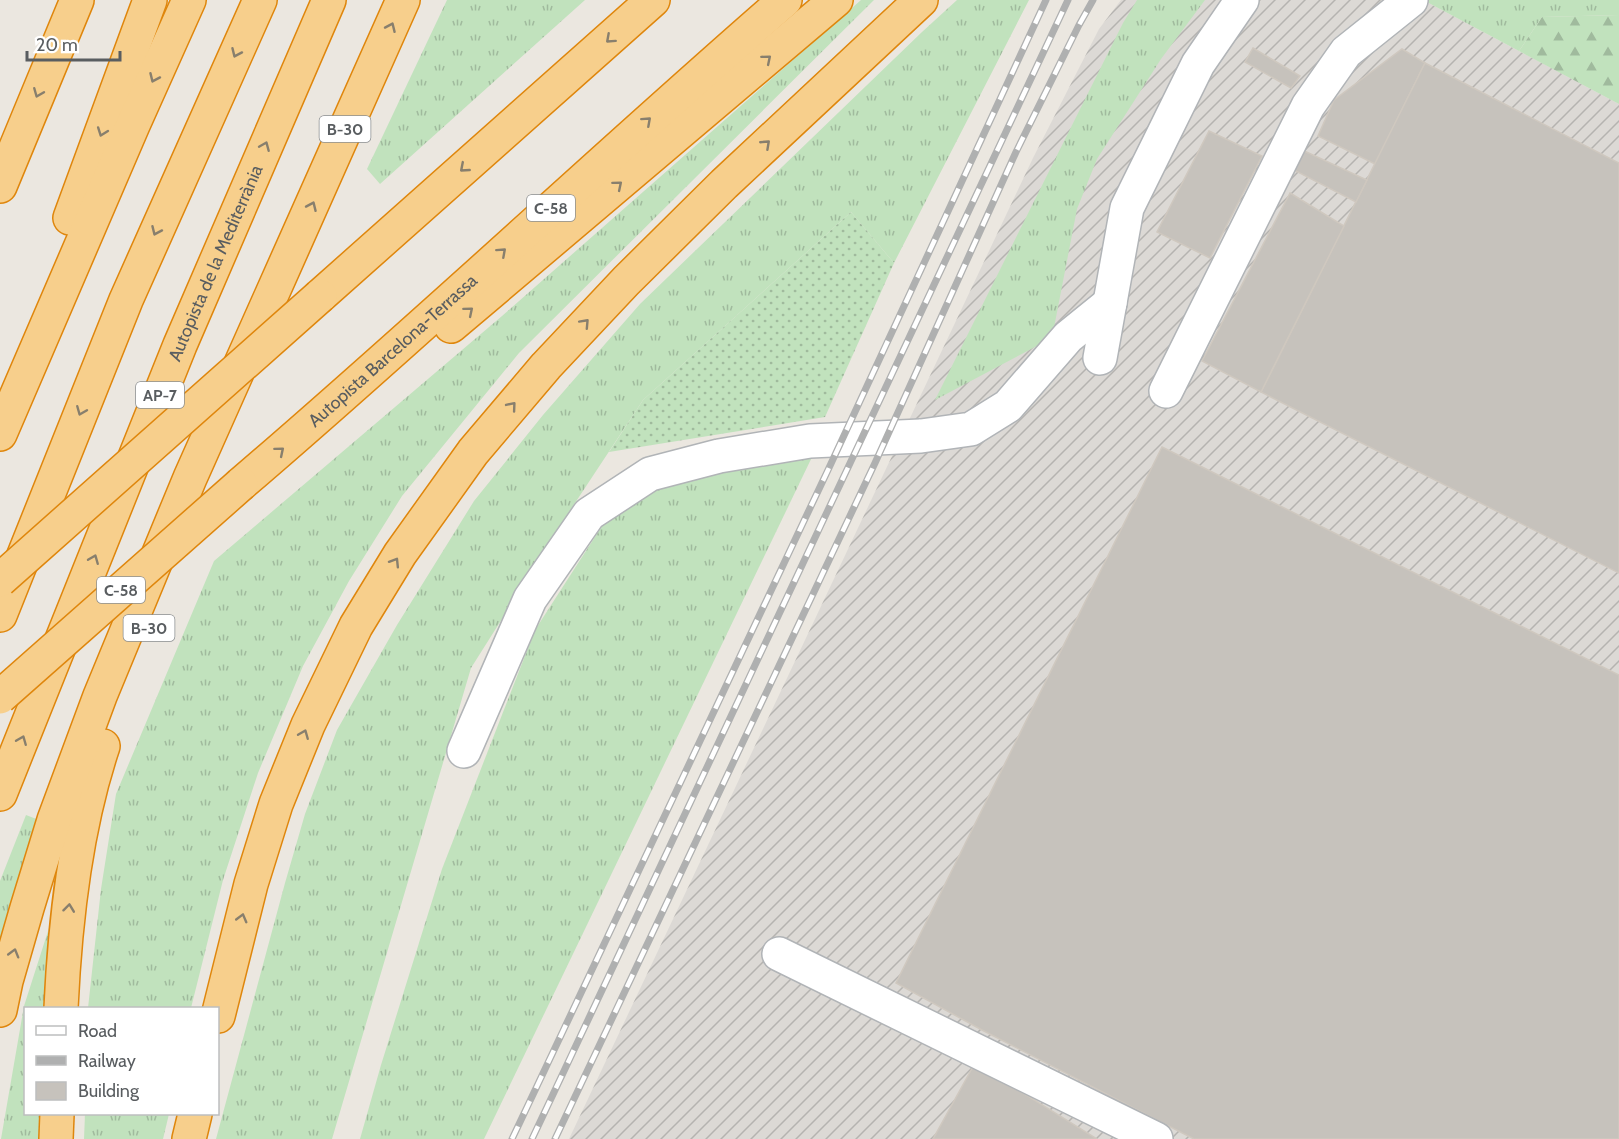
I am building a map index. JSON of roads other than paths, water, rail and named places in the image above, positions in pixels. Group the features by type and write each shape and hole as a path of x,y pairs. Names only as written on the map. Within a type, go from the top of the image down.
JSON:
{"highway":[{"path":"0,186 77,0"},
{"path":"0,416 42,291 150,0"},
{"path":"0,434 189,0"},
{"path":"0,615 126,300 260,0"},
{"name":"Autopista de la Mediterrània","path":"0,794 180,345 328,0"},
{"name":"B-30","path":"61,1007 69,909 78,845 94,773 117,703 210,482 288,259 404,0"},
{"path":"0,580 653,0"},
{"name":"Autopista Barcelona-Terrassa","path":"0,697 319,418 588,174 785,0"},
{"path":"319,418 458,321 836,0"},
{"path":"219,1012 251,884 276,804 308,724 356,626 400,554 473,452 546,366 626,280 724,184 921,0"},
{"path":"0,1010 6,981 54,820 100,696 190,478 288,259"},
{"path":"56,1139 57,1115"},
{"path":"189,1139 195,1115"}],"street":[{"path":"1100,358 1127,207 1198,64 1242,0"},
{"path":"1166,391 1308,106 1346,52 1411,0"},
{"path":"464,751 531,599 589,514 650,474 718,456 810,441 921,436 971,429 1008,406 1068,337 1110,303"},
{"path":"779,954 1156,1139"}],"railway":[{"path":"512,1139 828,470 1046,0"},
{"path":"532,1139 1068,0"},
{"path":"555,1139 875,463 1016,152 1093,0"}]}
